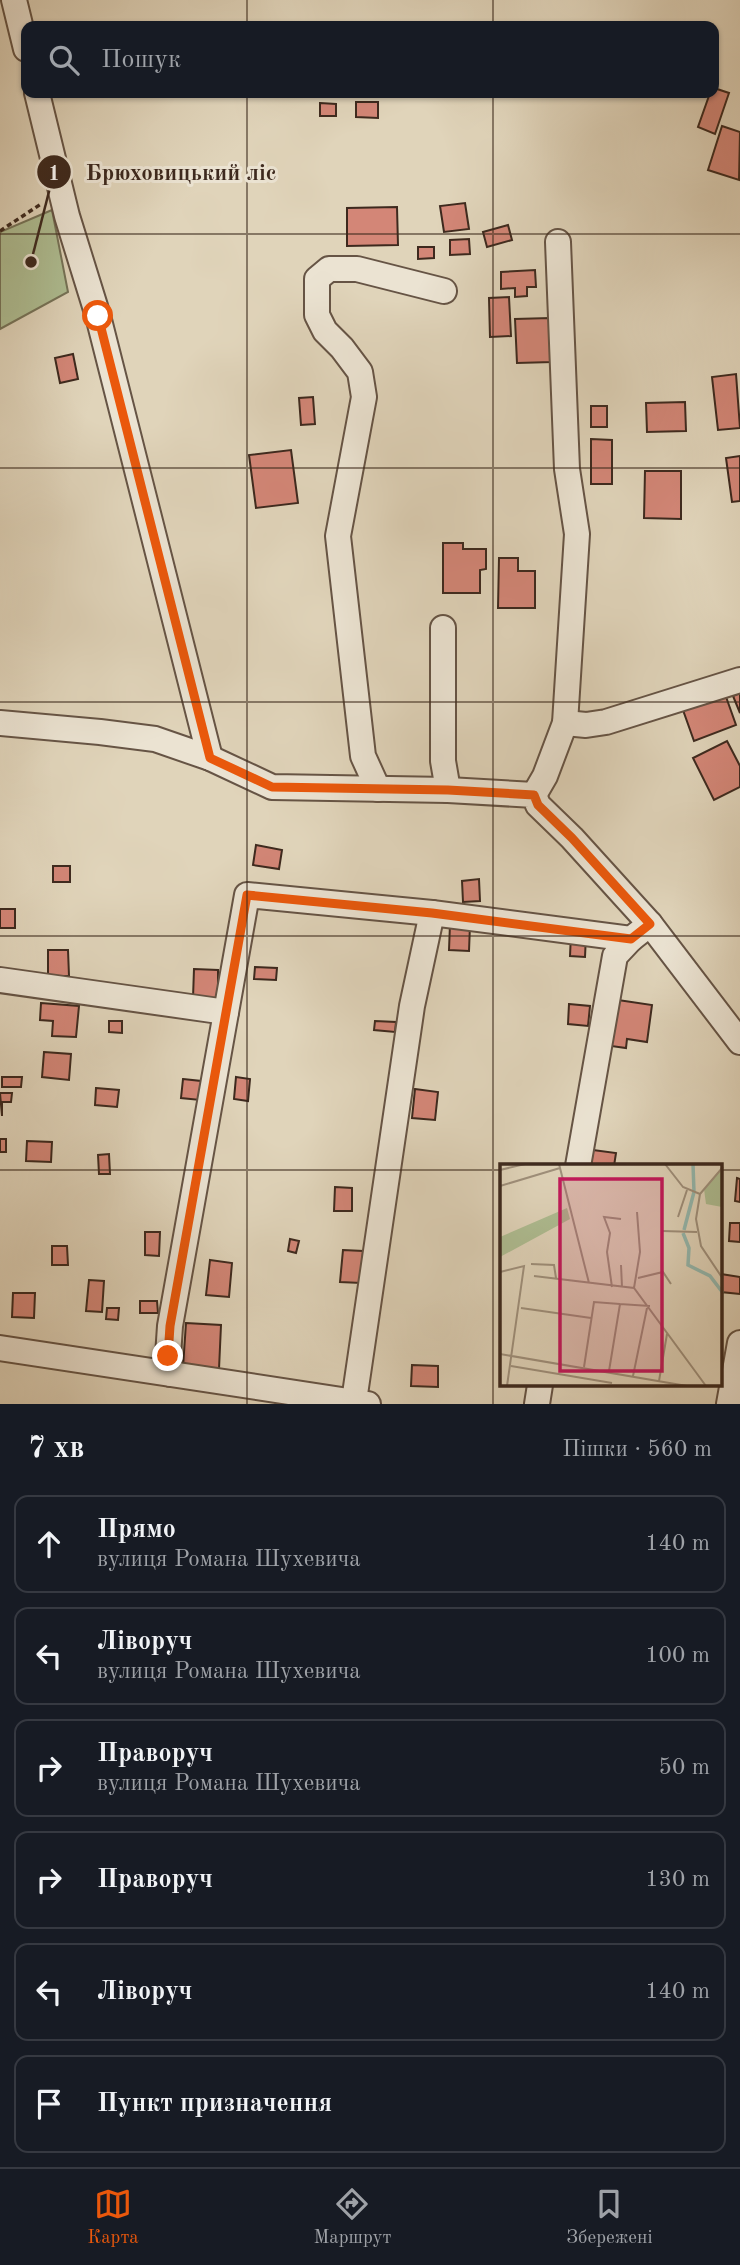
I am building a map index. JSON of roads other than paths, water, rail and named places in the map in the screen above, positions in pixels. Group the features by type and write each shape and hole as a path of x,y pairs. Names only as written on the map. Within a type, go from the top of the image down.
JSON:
{"street":[{"path":"14,0 21,29"},
{"path":"38,98 60,191 98,316 210,758"},
{"path":"534,795 545,776 565,723 577,534 567,469 558,242"},
{"path":"378,789 363,756 338,536 364,397 360,372 325,331 317,315 317,279 329,269 357,269 444,291"},
{"path":"443,628 443,761 448,790"},
{"path":"565,723 586,725 606,722 740,680"},
{"path":"0,723 155,739 210,758 272,787 448,790 534,795"},
{"path":"534,795 538,805 572,838 641,932 740,1042"},
{"path":"172,1374 168,1356 170,1326 247,895 641,932"},
{"path":"0,1348 361,1403 411,1006 432,913"},
{"path":"578,1164 615,956 641,932"},
{"path":"0,980 226,1012"},
{"path":"729,1404 740,1343"},
{"path":"537,1404 540,1386"}],"place":[{"name":"Брюховицький ліс","path":"31,262"}]}
